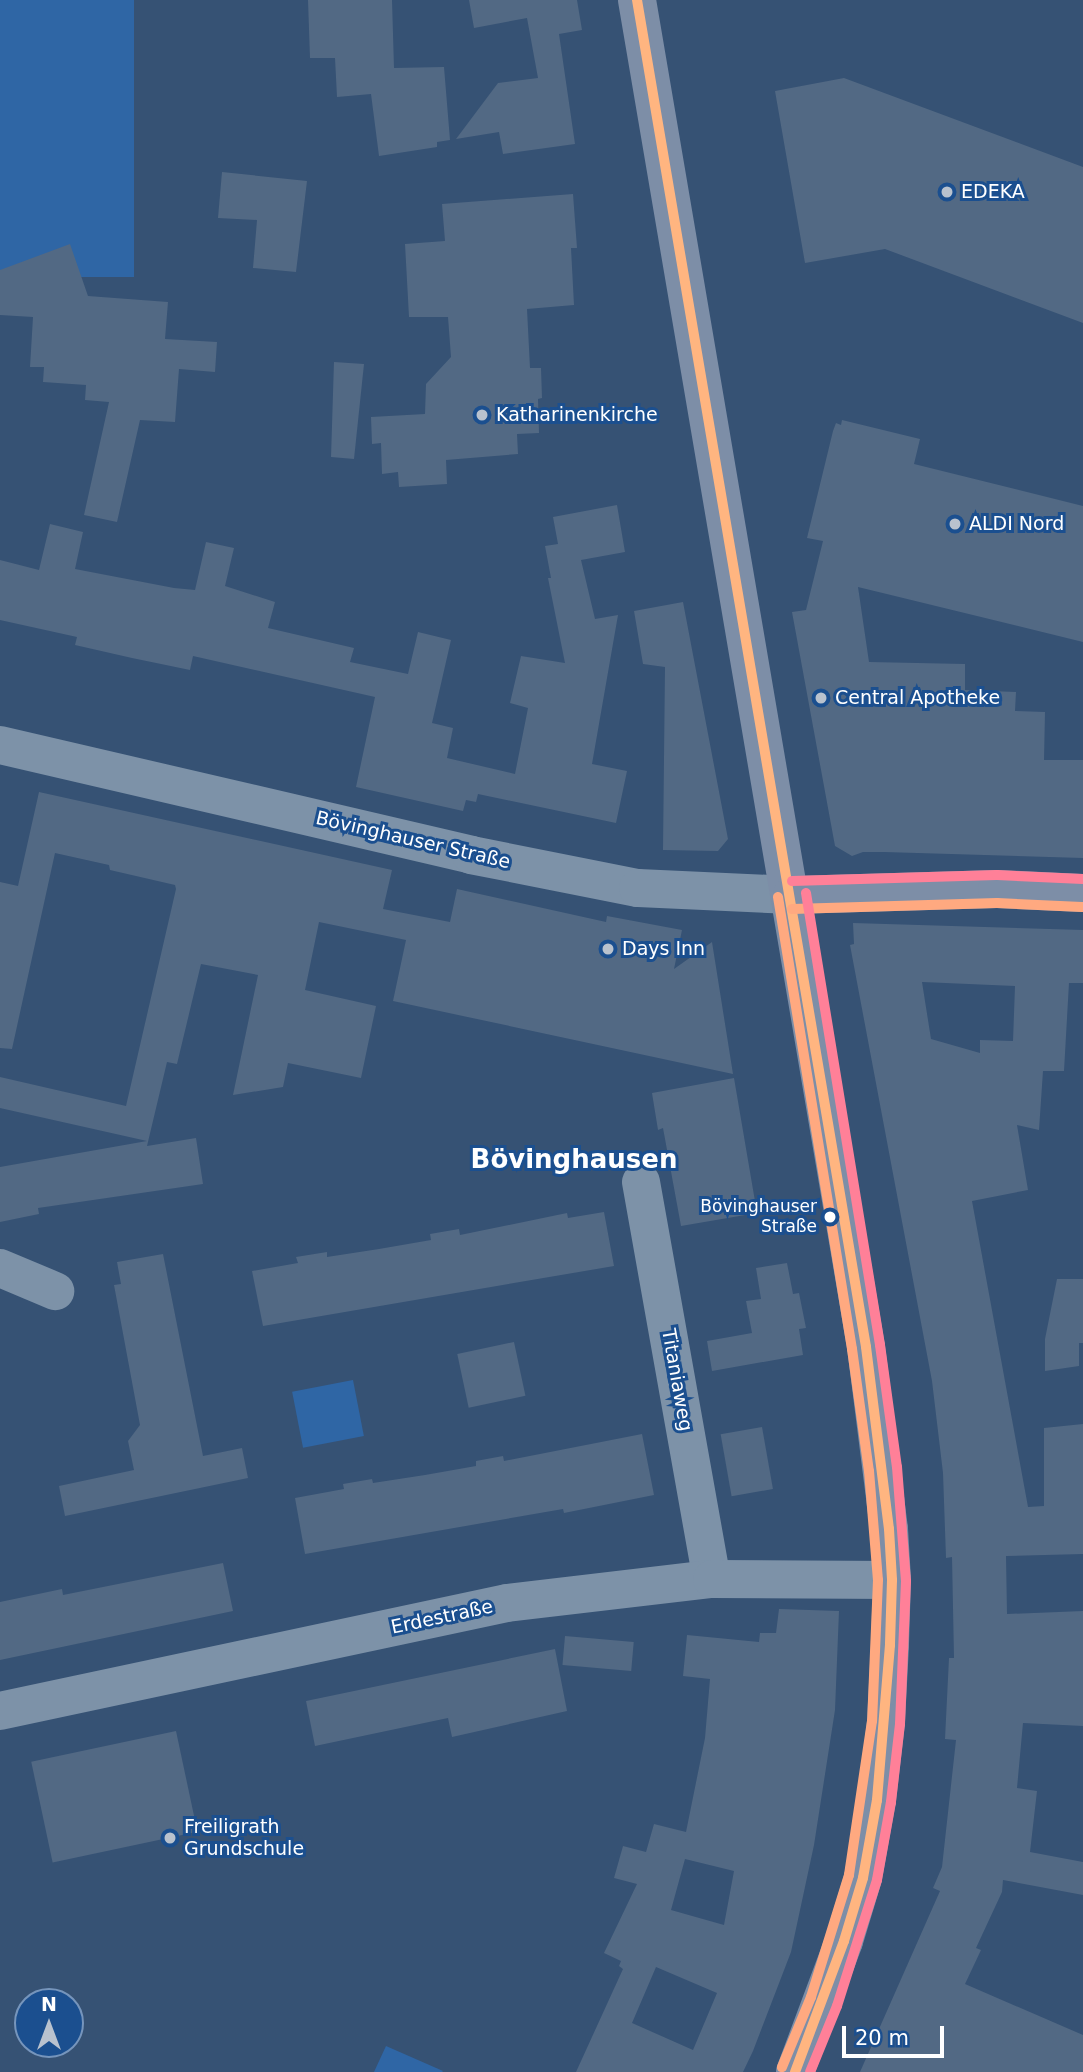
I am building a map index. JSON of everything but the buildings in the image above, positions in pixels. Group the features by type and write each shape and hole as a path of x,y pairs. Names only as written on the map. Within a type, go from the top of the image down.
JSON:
{"main road":[{"path":"637,0 761,736 792,895 866,1347 883,1469 892,1580 886,1722 877,1800 863,1878 824,2002 795,2072"},
{"name":"Bövinghauser Straße","path":"792,895 998,889 1083,893"}],"street":[{"name":"Bövinghauser Straße","path":"0,746 471,855 638,888 792,895"},
{"name":"Titaniaweg","path":"641,1182 712,1579"},
{"path":"0,1268 55,1291"},
{"name":"Erdestraße","path":"0,1711 507,1604 712,1579 892,1580"}],"shaded area":[{"path":"0,0 134,0 134,277 0,277"},
{"path":"353,1380 364,1436 303,1448 292,1392"},
{"path":"386,2046 443,2071 374,2072"}],"transit line":[{"path":"637,0 866,1347 889,1529 892,1580 890,1645 877,1800 863,1878 844,1941 795,2072"},
{"path":"792,881 997,875 1083,879"},
{"path":"806,893 880,1345 897,1467 906,1581 900,1724 891,1802 877,1880 837,2006 810,2072"},
{"path":"778,897 852,1349 869,1471 878,1580 872,1721 849,1875 811,1997 782,2067"},
{"path":"792,909 997,903 1082,907"}],"place":[{"name":"EDEKA","path":"947,192"},
{"name":"Katharinenkirche","path":"482,415"},
{"name":"ALDI Nord","path":"955,524"},
{"name":"Central Apotheke","path":"821,698"},
{"name":"Days Inn","path":"608,949"},
{"name":"Bövinghauser Straße","path":"830,1217"},
{"name":"Freiligrath Grundschule","path":"170,1838"}],"district":[{"name":"Bövinghausen","path":"574,1160"}]}
